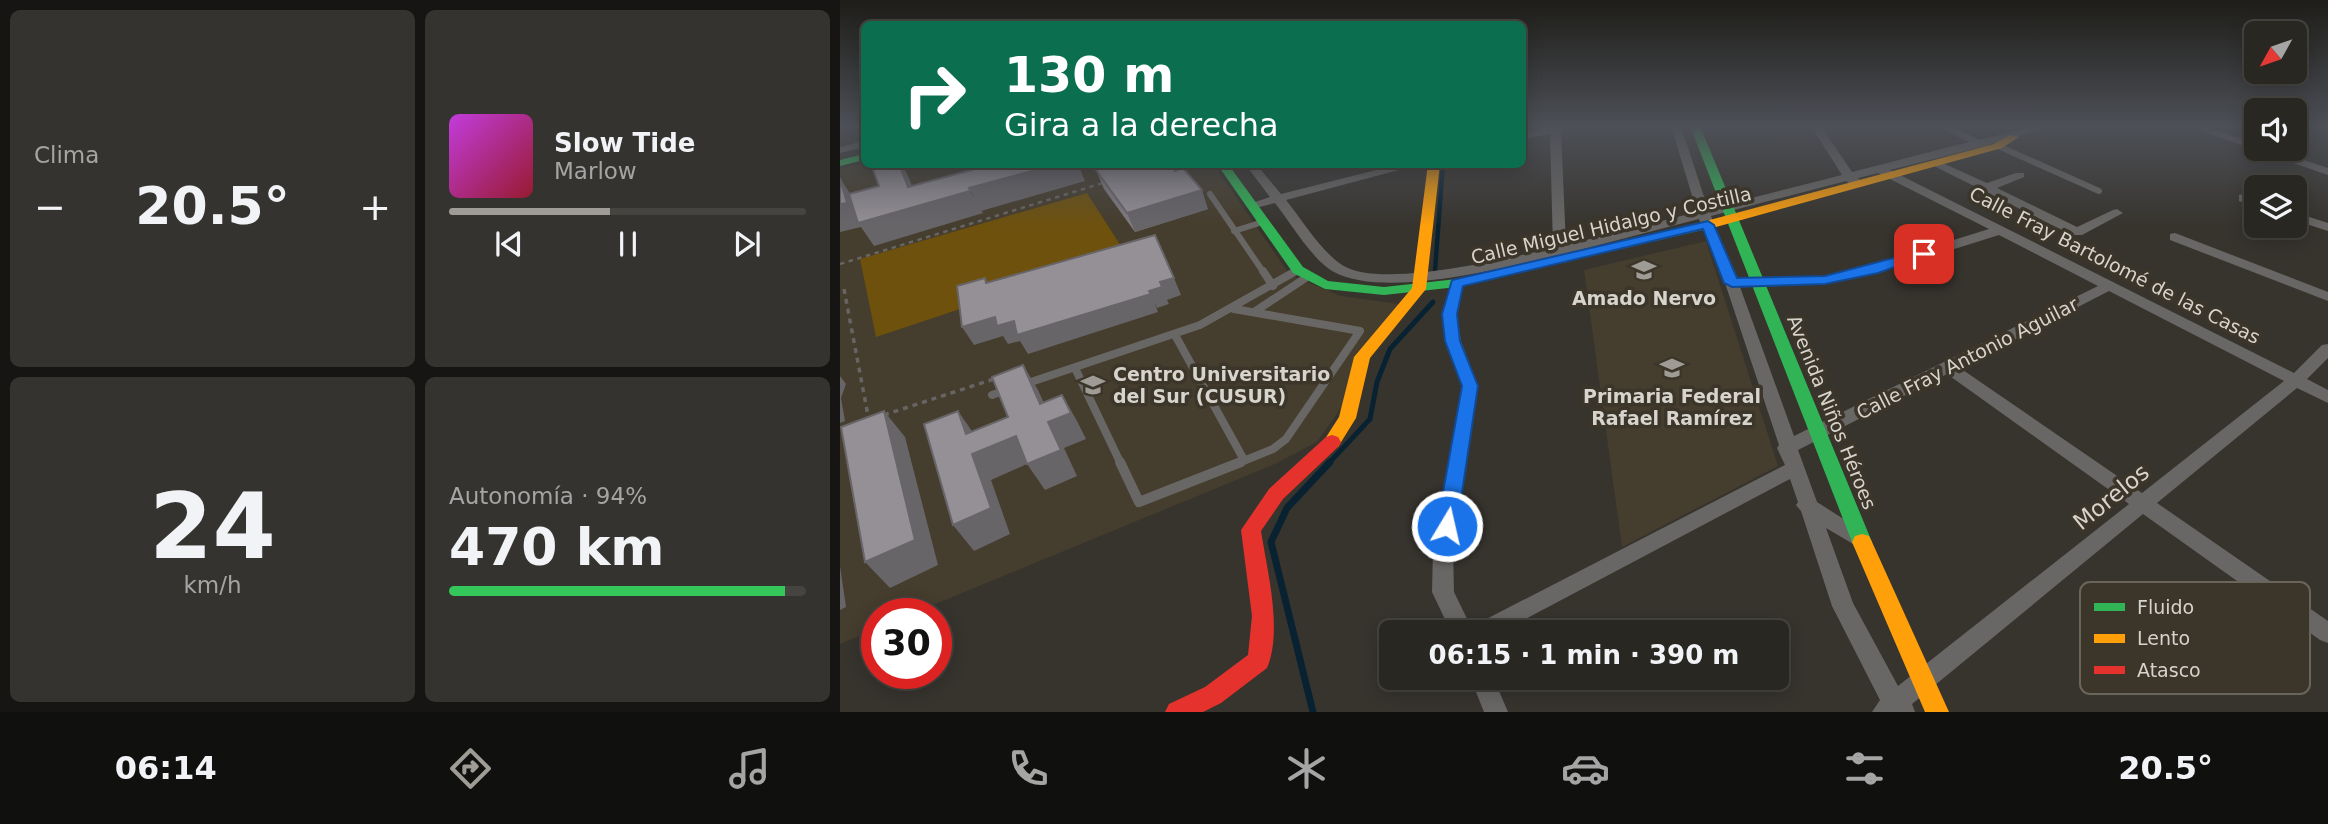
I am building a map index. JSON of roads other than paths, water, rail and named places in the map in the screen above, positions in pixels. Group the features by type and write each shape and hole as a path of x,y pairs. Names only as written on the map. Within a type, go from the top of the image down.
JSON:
{"street":[{"path":"1557,159 1563,255"},
{"path":"1687,159 1843,606 1894,709"},
{"name":"Avenida Niños Héroes","path":"1708,159 1862,541 1937,712"},
{"path":"1839,159 1855,182"},
{"name":"Calle Miguel Hidalgo y Costilla","path":"1420,282 1457,283 1855,182 1931,159"},
{"name":"Calle Miguel Hidalgo y Costilla","path":"1888,173 1950,159"},
{"path":"2290,159 2328,172"},
{"path":"1936,163 2077,232 2117,213"},
{"path":"1225,168 1303,274 1347,289 1384,291 1420,282"},
{"path":"1253,168 1339,269 1420,282"},
{"path":"1252,205 1400,168"},
{"path":"1177,712 1213,695 1258,661 1264,616 1251,530 1276,494 1331,443 1346,418 1362,357 1420,282 1434,168"},
{"name":"Calle Fray Bartolomé de las Casas","path":"1888,173 2328,397"},
{"path":"1986,188 2020,176"},
{"path":"2307,221 2328,228"},
{"path":"1732,283 1825,280 1873,270 2000,230"},
{"path":"2175,237 2328,297"},
{"name":"Calle Miguel Hidalgo y Costilla","path":"1420,282 1563,255"},
{"path":"1456,620 1443,592 1443,549 1470,386 1452,341 1450,314 1457,283"},
{"name":"Calle Fray Antonio Aguilar","path":"1786,448 2109,286"},
{"name":"Morelos","path":"1894,709 1923,680 2295,381 2328,349"},
{"path":"1949,368 2255,582"},
{"path":"1502,620 1794,469"},
{"path":"1807,505 1862,541"},
{"path":"2310,620 2328,633"},
{"path":"1487,690 1496,712"}],"lane":[{"path":"2027,159 2099,191"},
{"path":"1210,194 1273,286"},
{"path":"1234,231 1264,222"},
{"path":"992,395 1175,335 1303,274"},
{"path":"1254,312 1303,274"},
{"path":"1075,368 1139,502 1273,449 1286,439 1360,331 1234,309"},
{"path":"1175,335 1244,460"}],"waterway":[{"path":"1435,270 1443,168"},
{"path":"1328,464 1370,419 1377,382 1390,349 1433,302"},
{"path":"1313,712 1271,542 1287,508 1330,462"}],"place":[{"name":"Amado Nervo","path":"1644,270"},
{"name":"Primaria Federal Rafael Ramírez","path":"1672,368"},
{"name":"Centro Universitario del Sur (CUSUR)","path":"1093,385"}]}
